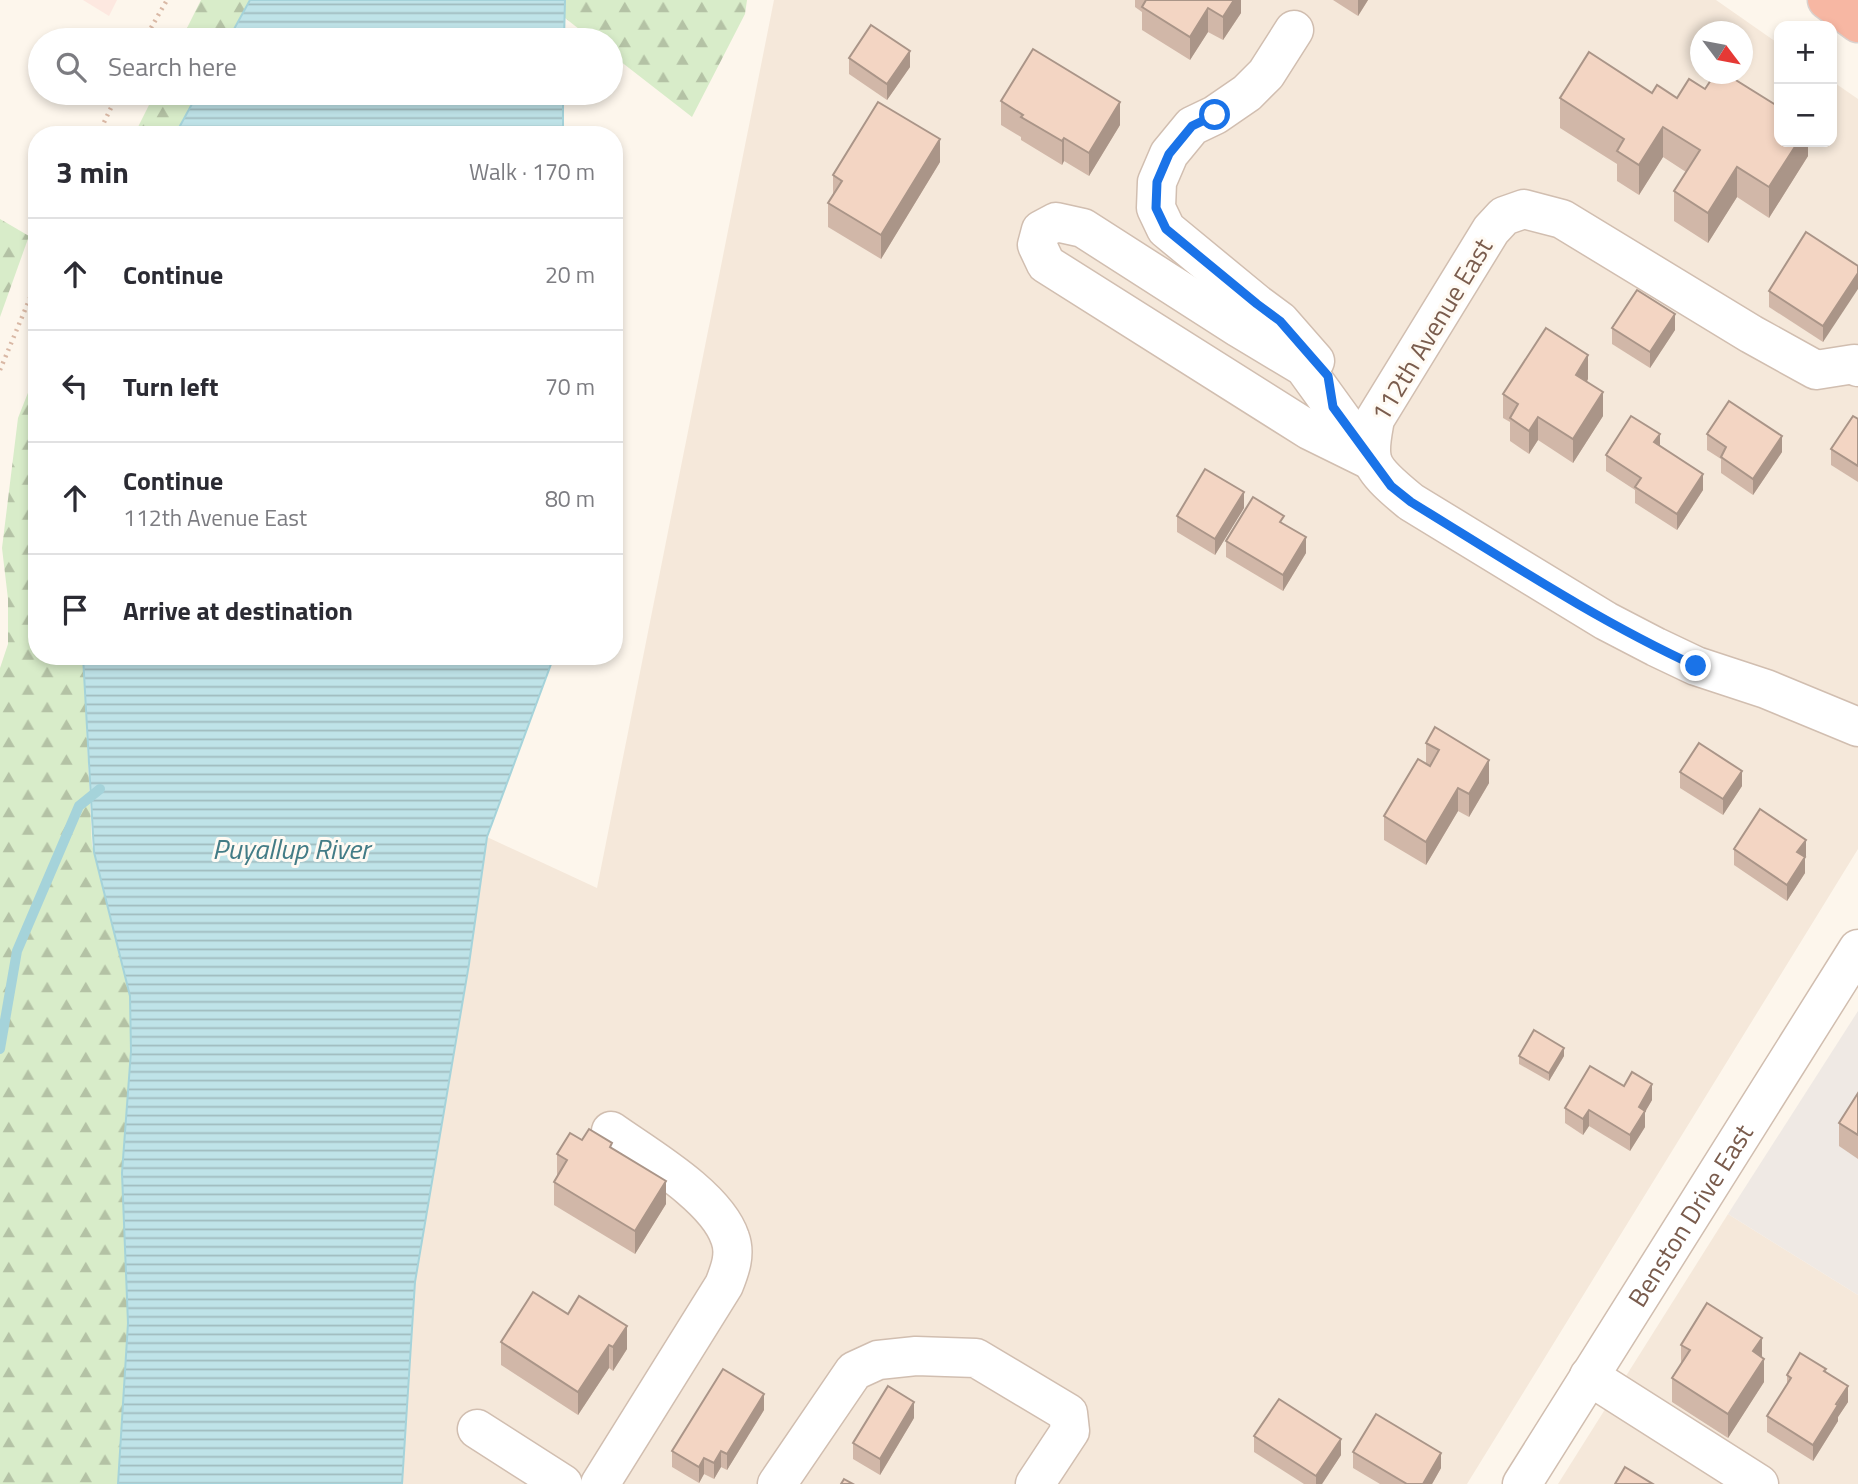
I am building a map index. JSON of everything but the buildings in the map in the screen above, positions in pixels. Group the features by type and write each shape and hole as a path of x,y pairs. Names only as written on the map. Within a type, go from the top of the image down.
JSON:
{"highway":[{"path":"1827,0 1858,23"}],"street":[{"path":"1294,30 1266,74 1247,93 1215,115 1192,126 1169,154 1157,182 1156,208 1166,229 1280,321 1328,376 1321,419"},
{"name":"112th Avenue East","path":"1372,461 1375,419 1491,230 1504,216 1524,209 1562,219 1751,334 1816,370 1854,364 1858,367"},
{"name":"112th Avenue East","path":"1321,419 1304,368 1083,228 1056,222 1041,230 1037,245 1046,264 1321,419 1372,461 1391,486 1411,502 1606,621 1696,666 1766,689 1858,727"},
{"name":"Benston Drive East","path":"1522,1484 1853,969"},
{"path":"600,1484 724,1285 732,1266 731,1240 722,1222 706,1203 682,1182 611,1131"},
{"path":"777,1484 854,1371 878,1360 916,1356 976,1359 1068,1413 1070,1431 1035,1484"},
{"path":"1589,1376 1759,1484"},
{"path":"477,1429 563,1484"}],"path":[{"path":"151,28 167,0"},
{"path":"102,126 112,105"},
{"path":"0,370 28,303"}],"shaded area":[{"path":"83,0 117,0 109,16"},
{"path":"774,0 1716,0 1746,21 1690,21 1690,84 1753,84 1753,26 1774,41 1774,147 1837,147 1837,84 1858,99 1858,849 1467,1484 402,1484 415,1282 469,964 487,837 597,888"},
{"path":"1858,1011 1858,1295 1728,1214"},
{"path":"1728,1214 1858,1295 1858,1484 1558,1484"}],"green space":[{"path":"201,0 250,0 235,28 187,28"},
{"path":"565,0 747,0 745,14 692,117 623,63 623,28 578,28 565,18"},
{"path":"149,105 191,105 180,126 138,126"},
{"path":"0,219 28,235 28,239 0,317"},
{"path":"28,393 28,665 83,665 92,845 130,996 131,1051 122,1173 128,1323 118,1484 0,1484 0,668 8,644 8,599 2,548 18,418"}],"water":[{"path":"250,0 565,0 564,28 235,28"},
{"path":"191,105 563,105 563,126 180,126"},
{"name":"Puyallup River","path":"84,665 551,665 487,837 469,964 415,1282 402,1484 118,1484 128,1323 122,1173 131,1051 130,996 94,852"}],"waterway":[{"path":"0,1049 17,951 79,806 100,789"}],"route":[{"path":"1215,115 1192,126 1169,154 1157,182 1156,208 1166,229 1280,321 1328,376 1333,407 1391,486 1411,502 1606,621 1696,666"}]}
